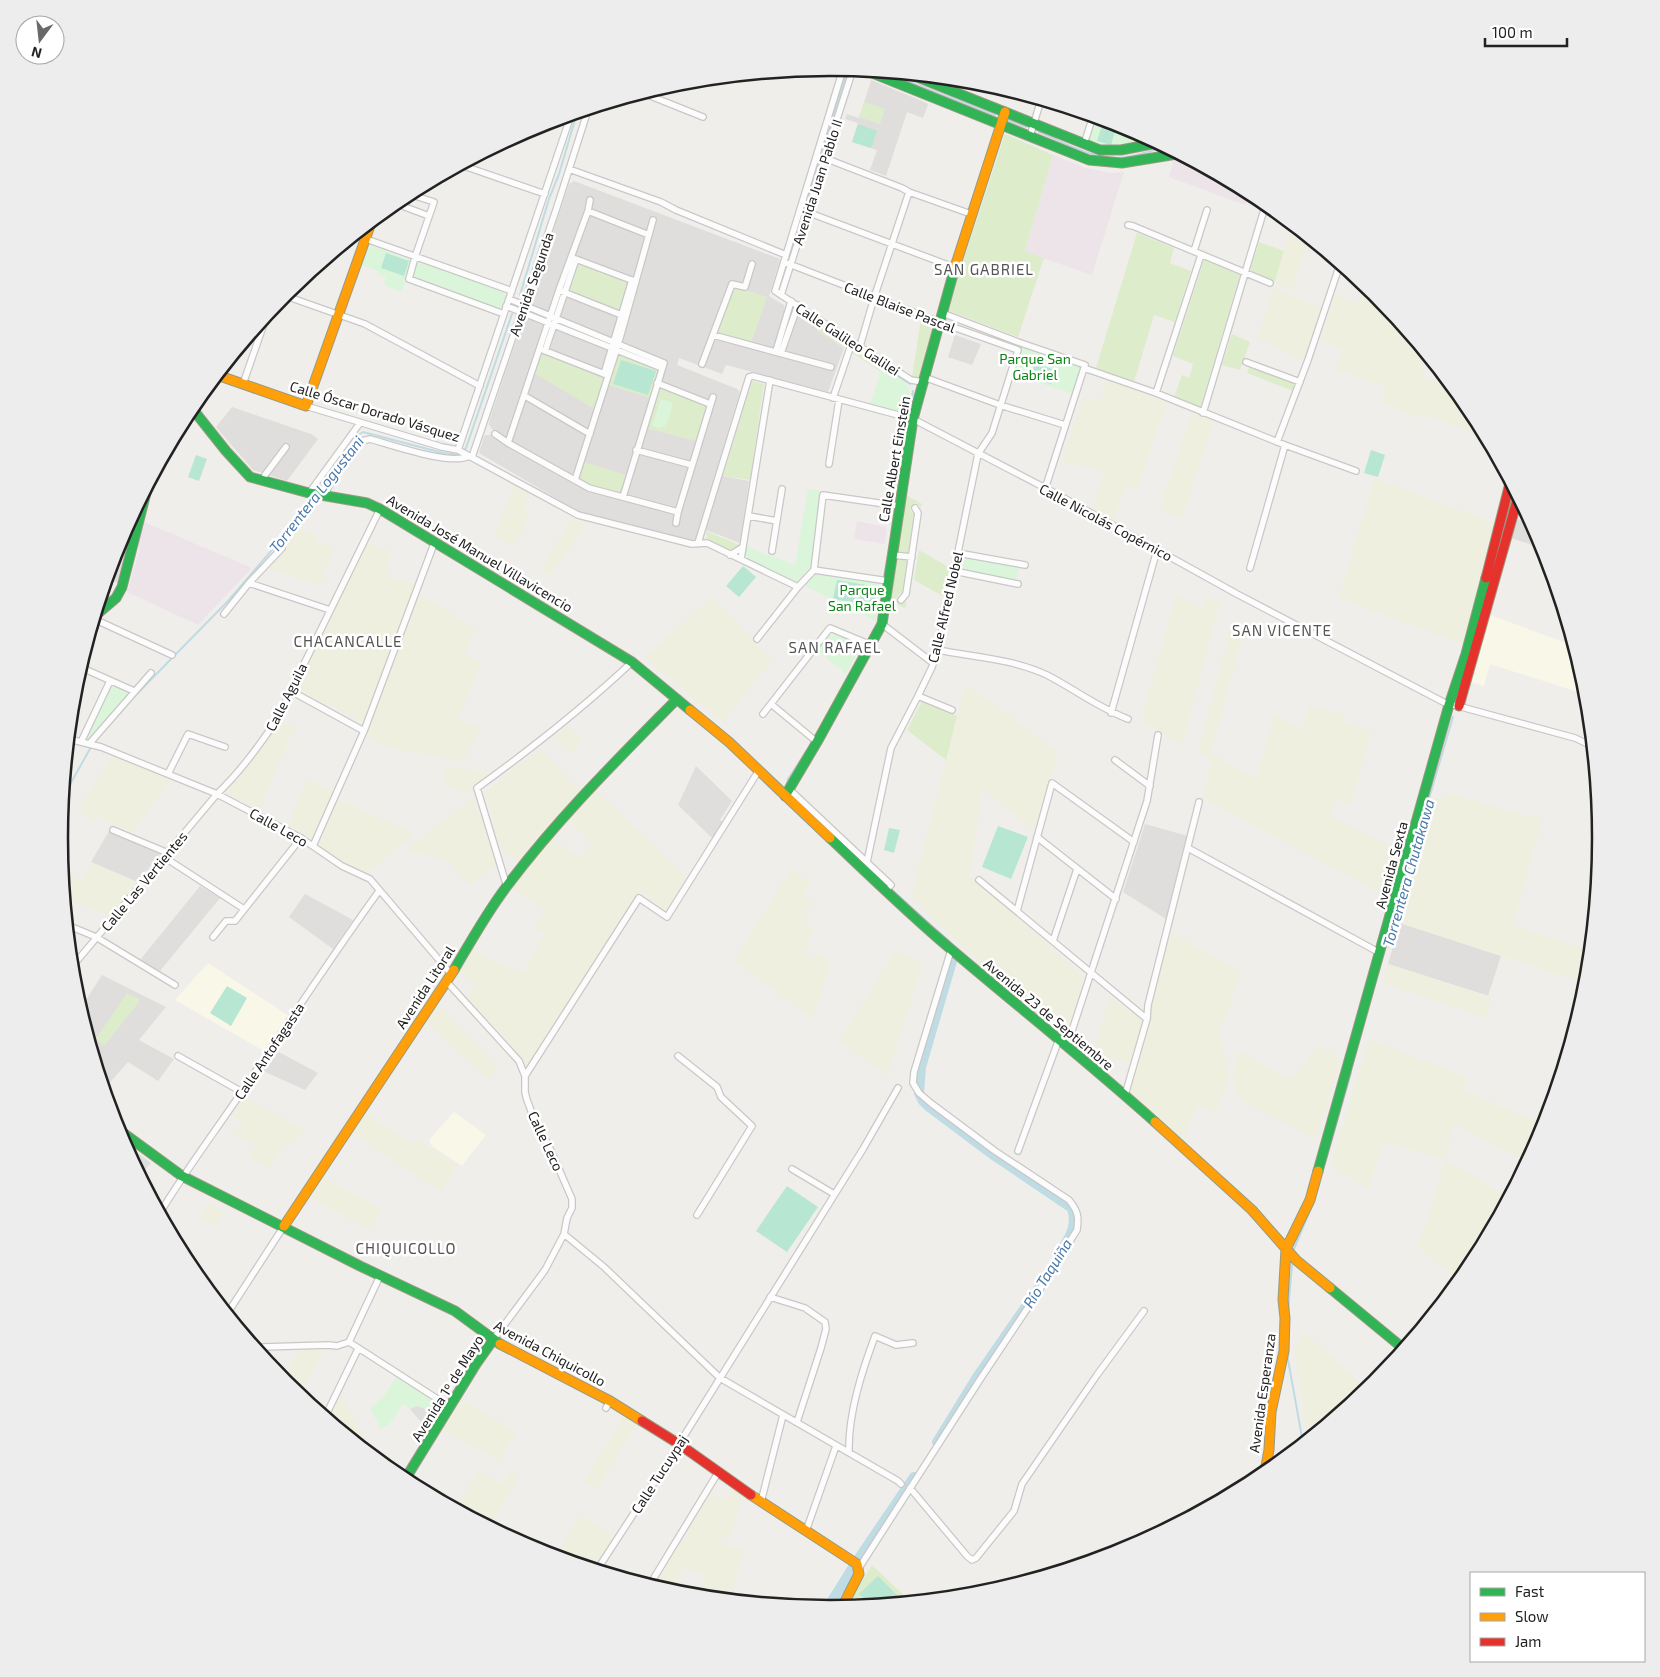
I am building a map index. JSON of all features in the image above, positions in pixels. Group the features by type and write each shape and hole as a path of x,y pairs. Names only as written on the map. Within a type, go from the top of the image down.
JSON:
{"main road":[{"path":"886,79 1000,125 1104,164 1117,164 1168,156"},
{"path":"951,86 1005,112 1100,150 1111,152 1146,145"},
{"name":"Calle Albert Einstein","path":"787,792 818,742 882,624 913,419 940,318 971,214 1005,112"},
{"path":"306,406 367,233"},
{"name":"Calle Óscar Dorado Vásquez","path":"222,378 306,406"},
{"name":"Avenida José Manuel Villavicencio","path":"197,414 250,477 317,495 360,501 380,509 632,662 677,699"},
{"name":"Avenida Sexta","path":"1290,1255 1288,1241 1301,1221 1310,1200 1380,953 1454,705 1481,608 1508,490"},
{"name":"Avenida Sexta","path":"1481,608 1516,504"},
{"path":"103,609 116,598 122,587 141,512"},
{"name":"Avenida 23 de Septiembre","path":"677,699 787,792 951,950 1068,1046 1252,1210 1290,1255 1399,1345"},
{"name":"Avenida Litoral","path":"284,1226 507,887 586,792 677,699"},
{"name":"Avenida Chiquicollo","path":"129,1137 182,1176 380,1276 455,1311 493,1340 679,1444 761,1502 855,1564"},
{"name":"Avenida Esperanza","path":"1267,1463 1271,1412 1284,1351 1285,1318 1283,1300 1290,1255"},
{"name":"Avenida 1º de Mayo","path":"409,1474 476,1364 493,1340"},
{"path":"846,1600 859,1574 855,1564"}],"street":[{"name":"Avenida Juan Pablo II","path":"778,293 786,255 841,76"},
{"name":"Avenida Juan Pablo II","path":"778,293 791,266 806,212 851,77"},
{"path":"654,97 703,117"},
{"path":"1030,136 1039,106"},
{"name":"Avenida Segunda","path":"465,454 522,308 586,116"},
{"name":"Avenida Segunda","path":"465,454 480,386 569,122"},
{"path":"1084,144 1091,122"},
{"path":"817,156 971,214"},
{"path":"469,168 545,194"},
{"path":"569,169 661,202 676,210 786,255"},
{"path":"860,346 909,192"},
{"path":"419,197 434,202 415,256 409,280 504,314"},
{"path":"508,443 574,258 590,200"},
{"path":"406,205 405,207 429,216"},
{"path":"1194,252 1207,210"},
{"path":"588,211 649,235"},
{"path":"806,212 956,268"},
{"path":"1202,413 1263,212"},
{"path":"575,480 653,220"},
{"path":"1128,225 1270,283"},
{"path":"361,238 512,291"},
{"path":"1156,394 1201,255"},
{"path":"574,258 634,281"},
{"name":"Calle Blaise Pascal","path":"784,262 874,298 1018,342 1084,366 1356,471"},
{"path":"702,364 732,284 745,287 752,264"},
{"path":"1277,442 1300,382 1338,270"},
{"path":"562,291 624,316"},
{"name":"Calle Galileo Galilei","path":"778,293 912,380 923,380 1065,425"},
{"path":"291,299 365,324 480,386"},
{"path":"509,300 552,321 663,366 622,497"},
{"path":"778,352 791,302"},
{"path":"506,306 522,308"},
{"path":"778,352 798,306"},
{"name":"Calle Blaise Pascal","path":"940,318 1018,350"},
{"path":"242,384 261,332"},
{"path":"713,335 831,367"},
{"path":"829,464 836,399 850,348"},
{"path":"542,350 606,375"},
{"name":"Calle Alfred Nobel","path":"867,862 891,748 934,663 978,454 992,433 1018,350"},
{"path":"1246,362 1300,382"},
{"path":"1045,489 1084,366"},
{"name":"Calle Nicolás Copérnico","path":"698,544 749,377 753,376 913,419 1157,550 1454,705 1575,738 1586,743"},
{"path":"741,559 770,380"},
{"path":"657,383 710,404"},
{"path":"525,396 590,434"},
{"path":"676,523 713,397"},
{"name":"Calle Óscar Dorado Vásquez","path":"306,406 465,454 578,515 642,532 698,544 707,543 798,587"},
{"path":"317,495 360,423"},
{"path":"495,434 589,488 678,512"},
{"path":"317,495 327,490 362,441 366,439 435,457 459,460 465,454"},
{"path":"1250,568 1285,445"},
{"path":"263,481 265,475 286,447"},
{"path":"636,450 692,465"},
{"path":"772,552 782,489"},
{"path":"757,639 798,587 814,570 823,495 899,506"},
{"path":"901,600 906,594 912,558 918,513 915,508"},
{"name":"Calle Aguila","path":"217,794 258,748 276,721 380,509"},
{"path":"749,516 777,521"},
{"path":"313,846 364,731 435,541"},
{"path":"730,555 743,547"},
{"path":"224,614 249,583 282,548"},
{"path":"1111,713 1157,550"},
{"path":"958,553 1025,565"},
{"path":"892,555 912,558"},
{"path":"814,570 888,582"},
{"path":"954,571 1018,584"},
{"path":"249,583 330,610"},
{"path":"99,621 172,655"},
{"path":"882,624 934,663"},
{"path":"763,714 830,628 871,645"},
{"path":"938,650 1010,662 1046,675 1111,713 1128,719"},
{"path":"507,887 477,788 534,746 587,703 632,662"},
{"path":"86,670 134,691"},
{"path":"89,744 151,673"},
{"path":"81,742 110,681"},
{"path":"291,691 364,731"},
{"path":"918,696 952,710"},
{"path":"771,704 818,742"},
{"path":"168,774 188,734 225,747"},
{"path":"1068,1046 1147,801 1158,735"},
{"name":"Calle Leco","path":"74,740 101,747 217,794 301,838 342,866 370,879 451,974"},
{"path":"1116,760 1150,786"},
{"path":"525,1076 638,898 667,917 759,770"},
{"path":"1017,911 1052,783 1134,842"},
{"path":"787,792 867,862 888,888"},
{"name":"Calle Las Vertientes","path":"78,961 217,794"},
{"path":"1125,1096 1200,802"},
{"path":"113,830 166,855 244,909"},
{"path":"1036,837 1116,898"},
{"path":"213,937 226,921 235,921 301,838"},
{"path":"1188,848 1380,953"},
{"path":"1053,941 1077,869"},
{"path":"980,880 1146,1019"},
{"name":"Calle Antofagasta","path":"163,1208 182,1176 242,1092 379,891"},
{"path":"73,927 96,937 175,985"},
{"path":"855,1564 910,1488 1036,1297 1077,1230 1079,1218 1070,1200 995,1151 932,1104 919,1093 913,1083 914,1072 951,950"},
{"name":"Calle Leco","path":"446,982 519,1061 525,1076 527,1100 536,1124 548,1144 569,1191 572,1199 572,1208"},
{"path":"1018,1150 1059,1040"},
{"path":"178,1056 242,1092"},
{"path":"678,1056 717,1086 721,1097 752,1126 697,1215"},
{"name":"Calle Tucuypaj","path":"600,1565 679,1444 898,1088"},
{"path":"792,1169 834,1194"},
{"name":"Avenida 1º de Mayo","path":"493,1340 545,1270 564,1234 567,1218 572,1208"},
{"name":"Avenida Litoral","path":"230,1309 284,1226"},
{"path":"564,1234 604,1267 720,1378 901,1484"},
{"path":"262,1347 337,1346 349,1342 380,1276"},
{"path":"770,1297 804,1308 825,1322 826,1329 796,1422"},
{"path":"910,1488 967,1556 972,1560 976,1558 1014,1511 1022,1484 1086,1390 1144,1311"},
{"path":"848,1452 848,1431 867,1358 875,1336 896,1345 913,1343"},
{"path":"349,1342 450,1408"},
{"path":"327,1412 358,1349"},
{"path":"761,1502 783,1415"},
{"path":"806,1532 836,1446"},
{"path":"653,1580 719,1471"}],"shaded area":[{"path":"871,80 928,105 923,118 907,112 886,176 870,170 877,150 852,142 858,123 845,119 847,114 859,118"},
{"path":"1053,155 1086,168 1111,173 1124,172 1092,275 1025,252"},
{"path":"1174,159 1211,178 1247,201 1245,205 1169,177"},
{"path":"574,181 780,259 769,296 784,305 785,312 795,318 800,316 844,348 828,392 726,365 722,374 679,358 677,365 737,389 740,392 695,541 579,512 479,453 484,436 491,435 493,430 489,422 522,322 526,319 531,305 530,300 569,184"},
{"path":"955,335 981,344 972,365 948,357"},
{"path":"232,407 311,434 318,439 287,481 253,470 216,427"},
{"path":"722,476 749,481 740,543 706,530"},
{"path":"1517,519 1523,521 1533,545 1511,538"},
{"path":"142,521 252,568 198,625 127,592 140,549 137,546"},
{"path":"857,521 887,527 885,544 854,539"},
{"path":"126,548 128,548 120,583 112,582"},
{"path":"1488,614 1568,644 1572,664 1571,668 1573,669 1578,692 1490,664 1484,686 1470,682"},
{"path":"696,766 732,801 720,820 723,822 713,839 678,805"},
{"path":"1145,824 1188,836 1166,919 1123,892"},
{"path":"109,831 160,854 137,882 91,862"},
{"path":"200,886 220,898 160,971 140,960"},
{"path":"305,894 353,920 333,949 289,917"},
{"path":"1400,923 1501,956 1488,996 1388,964"},
{"path":"208,963 289,1016 264,1051 175,1000"},
{"path":"102,975 166,1007 139,1040 174,1059 158,1081 128,1062 108,1084 93,1036 85,1001"},
{"path":"275,1050 318,1073 305,1090 261,1070"},
{"path":"454,1112 486,1135 462,1166 432,1146 429,1140"},
{"path":"135,1152 151,1163 144,1171"},
{"path":"417,1406 423,1408 431,1416 433,1425 429,1431 410,1409"}],"green space":[{"path":"864,102 885,109 880,124 859,117"},
{"path":"1094,123 1140,142 1111,147 1095,144 1088,140"},
{"path":"858,124 877,131 871,148 852,142"},
{"path":"1102,126 1115,131 1111,145 1097,141"},
{"path":"1005,134 1053,155 1025,251 1044,258 1018,337 947,310"},
{"path":"1290,231 1307,244 1292,291 1275,281"},
{"path":"1137,233 1174,248 1170,263 1191,271 1175,322 1154,315 1134,382 1096,368"},
{"path":"1259,242 1284,251 1275,281 1250,270"},
{"path":"370,245 410,260 403,289 400,291 386,286 384,283 386,277 378,274 379,271 361,265 367,247"},
{"path":"386,253 409,261 404,276 381,268"},
{"path":"1204,260 1240,275 1200,408 1174,398 1182,375 1189,378 1193,364 1173,356"},
{"path":"416,261 502,290 506,296 502,307 498,310 411,278"},
{"path":"579,263 626,281 627,285 619,309 616,311 569,291 568,288"},
{"path":"736,287 767,297 751,343 717,332 733,289"},
{"path":"1273,288 1322,308 1304,360 1258,339"},
{"path":"1361,292 1426,363 1421,377 1443,385 1475,433 1428,416 1422,418 1381,403 1386,387 1336,369 1342,349 1320,339 1335,294 1357,304"},
{"path":"921,319 930,323 933,329 920,379 912,377"},
{"path":"818,325 882,367 880,371 817,330"},
{"path":"1232,334 1250,342 1240,370 1222,365"},
{"name":"Parque San Gabriel","path":"1022,346 1081,367 1072,393 1013,375"},
{"path":"544,354 604,379 595,409 534,373 540,355"},
{"path":"622,355 657,369 658,375 651,398 608,385 617,358"},
{"path":"621,360 656,371 648,395 613,384"},
{"path":"1035,363 1055,370 1051,384 1030,378"},
{"path":"1250,366 1296,384 1293,391 1247,373"},
{"path":"882,367 907,384 909,394 907,414 870,405"},
{"path":"1107,380 1167,402 1137,489 1124,488 1114,520 1092,509 1104,473 1096,469 1062,462 1082,398 1100,402"},
{"path":"752,381 764,384 750,480 723,476"},
{"path":"661,388 707,406 696,441 645,428"},
{"path":"661,399 673,403 668,421 664,427 660,428 652,426"},
{"path":"1192,412 1214,420 1182,519 1159,509"},
{"path":"1371,450 1385,455 1378,477 1364,473"},
{"path":"196,455 207,459 199,481 188,477"},
{"path":"584,462 626,475 620,492 596,488 582,481 579,477"},
{"path":"1374,478 1494,523 1462,644 1339,598"},
{"path":"514,484 530,493 524,506 529,514 516,547 494,536"},
{"path":"808,489 821,491 810,568 796,583 744,558 747,547 795,565"},
{"path":"903,493 922,504 921,508 915,503 910,507 914,514 909,551 906,554 897,552"},
{"path":"572,518 587,523 550,576 540,569"},
{"path":"295,529 317,534 315,542 334,548 320,585 268,569"},
{"path":"706,531 740,545 729,550 707,540"},
{"path":"366,541 391,552 385,576 415,584 364,724 327,703 311,697 296,687"},
{"path":"919,550 952,569 946,598 914,580"},
{"path":"965,555 1020,567 1015,581 962,569"},
{"path":"896,557 905,558 907,562 902,593 896,599 900,604 907,601 905,609 889,598"},
{"path":"743,566 756,577 739,597 726,586"},
{"name":"Parque San Rafael","path":"816,574 877,583 879,586 876,621 803,585"},
{"path":"837,580 878,587 875,606 833,599"},
{"path":"419,594 476,629 465,654 481,662 458,718 482,728 462,762 391,748 371,740 367,733"},
{"path":"1176,594 1202,610 1206,599 1220,602 1182,745 1141,722"},
{"path":"712,596 772,660 723,722 645,658"},
{"path":"1231,626 1245,627 1211,753 1256,779 1275,714 1302,729 1310,705 1345,715 1343,722 1371,731 1351,805 1336,800 1331,817 1406,854 1392,899 1202,798 1211,763 1209,758 1198,752"},
{"path":"842,635 862,644 846,674 817,650 828,636"},
{"path":"111,683 129,692 88,741 85,739"},
{"path":"965,685 997,706 1058,753 1034,831 982,789 970,875 1084,977 1066,1037 960,945 911,896"},
{"path":"922,701 957,716 946,760 907,730"},
{"path":"279,721 299,729 290,737 259,811 225,792 253,760"},
{"path":"567,726 583,739 571,753 553,737"},
{"path":"540,749 582,793 539,838 536,836 518,862 500,849 485,792"},
{"path":"114,754 172,779 132,832 97,816 94,820 77,811"},
{"path":"447,766 482,771 488,777 465,793 442,785"},
{"path":"308,779 334,791 313,840 288,825"},
{"path":"595,789 687,877 666,911 641,891 636,896 527,1065 467,998 476,984 456,970 472,947 495,963 524,972 545,932 533,929 545,909 511,889 552,838 579,857 592,844 567,820"},
{"path":"1450,793 1542,820 1513,926 1584,948 1579,981 1400,923 1436,797 1446,799"},
{"path":"472,797 485,828 496,864 470,886 449,862 407,850"},
{"path":"338,799 415,834 367,873 350,866 318,845"},
{"path":"998,826 1028,837 1011,879 982,867"},
{"path":"889,828 900,830 894,853 884,850"},
{"path":"91,862 137,882 110,916 70,900 69,875 81,880"},
{"path":"791,870 810,882 803,897 813,901 803,923 814,929 808,941 810,944 805,953 813,960 820,952 831,963 812,1019 734,960"},
{"path":"1170,931 1241,973 1219,1035 1230,1075 1216,1112 1196,1105 1184,1141 1127,1092 1154,999"},
{"path":"896,950 923,964 887,1076 839,1040"},
{"path":"1388,964 1492,997 1486,1018 1383,983"},
{"path":"227,986 247,998 231,1026 210,1013"},
{"path":"127,993 139,999 139,1002 104,1046 97,1040 97,1037"},
{"path":"1110,996 1143,1021 1130,1063 1094,1055"},
{"path":"437,1003 499,1067 487,1080 425,1021"},
{"path":"1369,1039 1467,1077 1464,1090 1537,1122 1521,1159 1454,1124 1445,1160 1384,1142 1368,1190 1331,1164"},
{"path":"1318,1045 1341,1059 1317,1139 1238,1099 1233,1072 1239,1050 1284,1077 1298,1073"},
{"path":"243,1097 304,1129 292,1146 286,1143 268,1168 248,1158 256,1145 230,1132 245,1123 230,1115"},
{"path":"363,1111 411,1143 417,1139 458,1165 441,1192 349,1131"},
{"path":"1445,1160 1504,1194 1454,1276 1418,1247"},
{"path":"323,1177 382,1209 370,1230 309,1197"},
{"path":"787,1186 818,1207 787,1252 756,1231"},
{"path":"209,1203 223,1212 215,1227 199,1219"},
{"path":"1303,1331 1362,1384 1333,1412 1307,1433 1294,1351"},
{"path":"300,1348 325,1348 303,1389 286,1373"},
{"path":"396,1377 444,1407 429,1431 404,1403 389,1424 381,1429 370,1408 384,1396"},
{"path":"342,1394 354,1421 365,1438 363,1441 330,1415"},
{"path":"461,1399 517,1432 499,1461 443,1429"},
{"path":"624,1416 637,1424 598,1489 584,1480"},
{"path":"479,1470 501,1484 511,1470 520,1476 492,1521 459,1503"},
{"path":"734,1488 742,1495 731,1536 715,1541 744,1551 731,1594 700,1589 705,1575 682,1567 678,1585 658,1581 680,1543 689,1534 687,1531 710,1495 726,1499"},
{"path":"581,1515 615,1536 597,1564 558,1551"},
{"path":"532,1535 546,1546 529,1539"},
{"path":"872,1565 905,1596 880,1599 850,1600"},
{"path":"878,1576 899,1597 864,1600 859,1594"}],"waterway":[{"path":"822,151 846,77"},
{"path":"907,81 995,115"},
{"name":"Torrentera Logustani","path":"520,295 575,120"},
{"path":"1007,120 1026,127"},
{"path":"1039,132 1076,148 1106,157 1128,157 1156,150"},
{"path":"790,255 818,162"},
{"path":"781,284 787,266"},
{"name":"Torrentera Logustani","path":"317,492 358,435 363,432 443,453 459,455 466,448 512,314"},
{"path":"841,338 910,384"},
{"path":"910,412 913,391"},
{"name":"Torrentera Chutakawa","path":"1488,588 1512,497"},
{"name":"Torrentera Logustani","path":"127,704 228,601 278,543 313,498"},
{"path":"884,576 889,549"},
{"name":"Torrentera Chutakawa","path":"1412,856 1453,717"},
{"name":"Torrentera Logustani","path":"69,786 91,747"},
{"path":"786,787 788,779 807,750"},
{"path":"850,851 883,882"},
{"path":"892,890 950,942"},
{"name":"Río Taquiña","path":"952,961 921,1067 919,1093 928,1106 992,1154 1072,1208 1074,1214 1073,1226 1060,1253"},
{"name":"Torrentera Chutakawa","path":"1317,1191 1351,1073"},
{"name":"Torrentera Chutakawa","path":"1294,1249 1313,1203"},
{"name":"Torrentera Chutakawa","path":"1288,1312 1292,1265"},
{"name":"Río Taquiña","path":"937,1442 977,1377 1038,1289"},
{"name":"Torrentera Chutakawa","path":"1287,1354 1302,1437"},
{"name":"Río Taquiña","path":"832,1601 914,1477"}],"traffic: fast":[{"path":"886,79 1089,160 1122,163 1168,155"},
{"path":"933,84 1100,150 1121,150 1146,145"},
{"path":"785,796 882,624 913,419 955,267"},
{"path":"197,414 250,477 309,493 367,503 380,509 632,662 690,710"},
{"path":"103,609 116,598 122,587 141,512"},
{"path":"1318,1171 1486,578"},
{"path":"454,970 493,906 527,861 589,790 677,699"},
{"path":"830,838 939,939 1102,1075 1155,1122"},
{"path":"129,1137 182,1176 360,1266 455,1311 500,1344"},
{"path":"1330,1288 1399,1345"},
{"path":"409,1474 476,1364 493,1340"}],"traffic: slow":[{"path":"955,267 1005,112"},
{"path":"223,377 306,406 367,233"},
{"path":"690,710 729,742 830,838"},
{"path":"284,1226 454,970"},
{"path":"1155,1122 1252,1210 1296,1260 1330,1288"},
{"path":"1267,1463 1271,1412 1284,1351 1285,1318 1283,1300 1286,1249 1310,1200 1318,1171"},
{"path":"500,1344 610,1401 642,1421"},
{"path":"751,1495 857,1564 859,1574 845,1600"}],"traffic: jam":[{"path":"1486,578 1508,490"},
{"path":"1459,706 1516,505"},
{"path":"642,1421 679,1444 751,1495"}],"district":[{"name":"SAN GABRIEL","path":"984,269"},
{"name":"SAN VICENTE","path":"1282,630"},
{"name":"CHACANCALLE","path":"348,641"},
{"name":"SAN RAFAEL","path":"835,647"},
{"name":"CHIQUICOLLO","path":"406,1248"}]}
